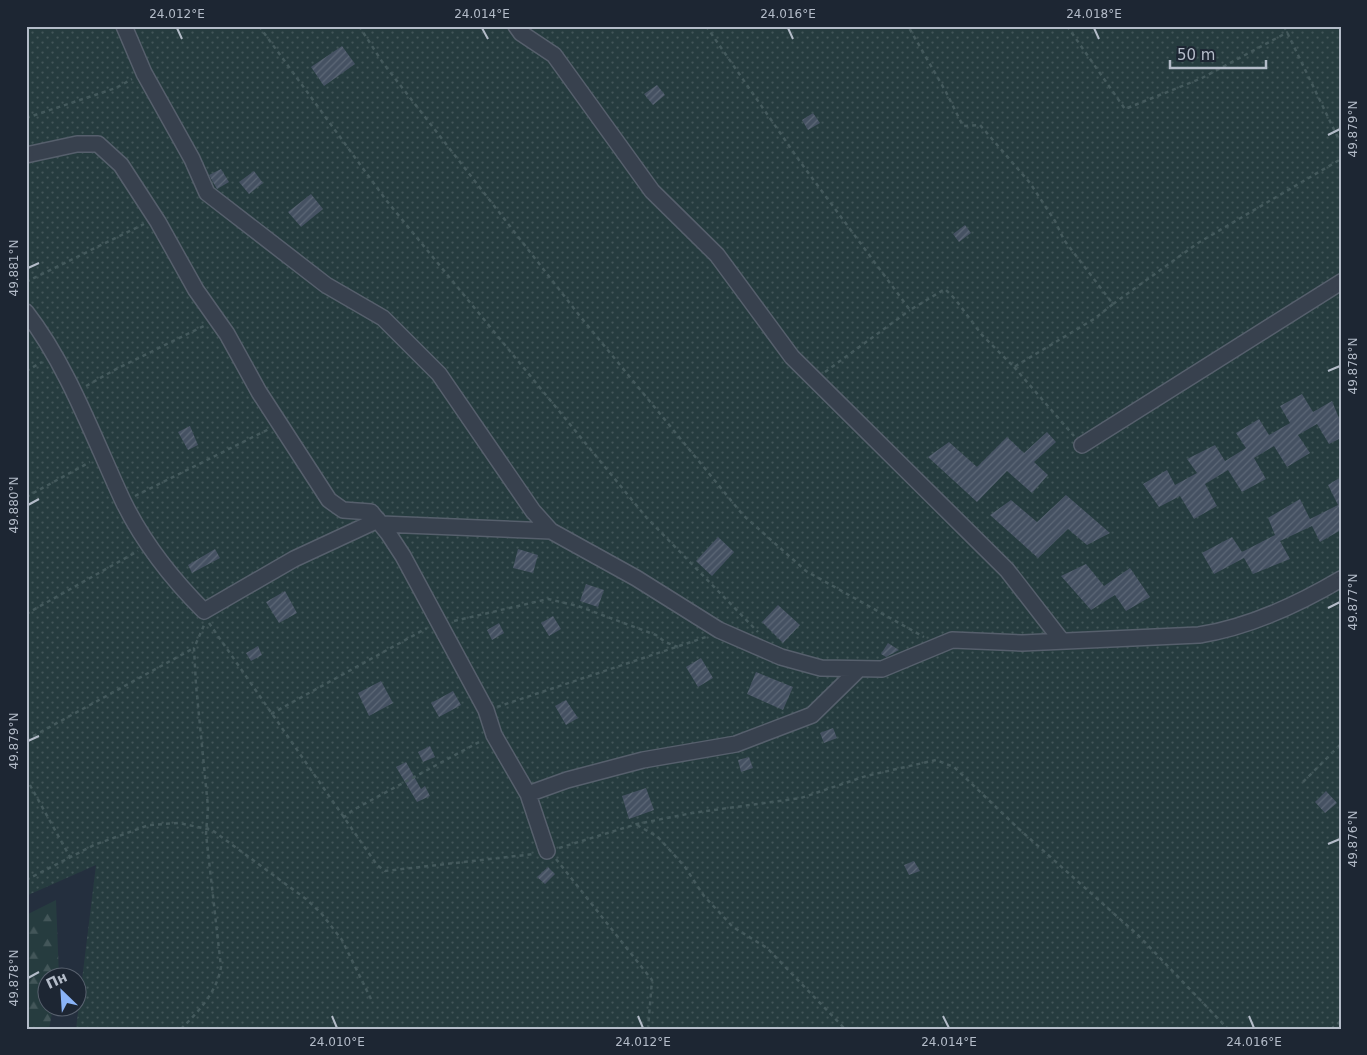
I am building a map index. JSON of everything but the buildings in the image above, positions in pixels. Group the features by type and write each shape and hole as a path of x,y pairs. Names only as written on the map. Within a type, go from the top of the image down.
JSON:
{"street":[{"path":"124,26 144,72 192,159 207,193 326,285 383,318 439,374 533,512 551,531 636,578 719,630 782,657 821,668 882,669 952,640 1022,643 1199,635 1219,632 1300,603 1341,578"},
{"path":"516,26 521,33 554,55 652,191 718,255 792,357 1006,570 1062,641"},
{"path":"26,155 77,144 98,144 121,164 196,290 279,424 329,500 343,510 371,512 403,556 486,710 494,735 528,794 547,851"},
{"path":"1082,445 1341,282"},
{"path":"26,312 74,393 124,501 149,546 186,593 204,611 294,559 380,522 551,531"},
{"path":"528,794 567,780 643,760 736,744 812,715 859,669"}],"path":[{"path":"259,26 386,200 646,517 755,628 762,638 765,650"},
{"path":"359,26 383,64 579,315 743,515 806,572 938,646"},
{"path":"706,26 800,163 910,310"},
{"path":"908,26 946,92 962,126 980,125 1000,145 1030,183 1055,221 1064,240 1113,304"},
{"path":"1067,26 1125,109 1202,78 1288,32"},
{"path":"1284,26 1341,144"},
{"path":"26,118 116,88 144,72"},
{"path":"1014,367 1094,319 1198,243 1341,159"},
{"path":"26,282 154,219"},
{"path":"815,380 910,310 945,289 955,298 982,335 1014,367 1082,445"},
{"path":"74,393 118,368 216,320"},
{"path":"26,371 53,355"},
{"path":"124,501 279,424"},
{"path":"26,496 102,454"},
{"path":"26,614 149,546"},
{"path":"271,714 439,622 450,622 548,599 578,606 656,635 665,642 678,646"},
{"path":"181,1029 200,1010 220,976 221,967 207,828 208,807 194,648 206,621 221,638 342,818 377,865 386,871 500,857 522,857 601,836 637,824 692,813 802,798 866,776 936,760 954,767 1019,829 1139,936 1228,1029"},
{"path":"486,710 713,634 719,630"},
{"path":"26,740 194,648"},
{"path":"342,818 353,810 494,735"},
{"path":"1303,782 1341,744"},
{"path":"26,778 70,857"},
{"path":"26,880 94,845 159,823 179,823 207,828 306,899 320,913 342,940 371,999"},
{"path":"637,824 658,837 685,867 704,896 733,927 767,948 845,1029"},
{"path":"547,851 562,866 652,980 648,1029"},
{"path":"1331,1029 1341,1021"}],"green space":[{"path":"26,26 1341,26 1341,1029 76,1029 77,1018 88,1018 88,968 83,968 96,865 26,896"},
{"path":"56,900 59,968 38,968 38,1018 51,1018 49,1029 26,1029 26,915"}]}
